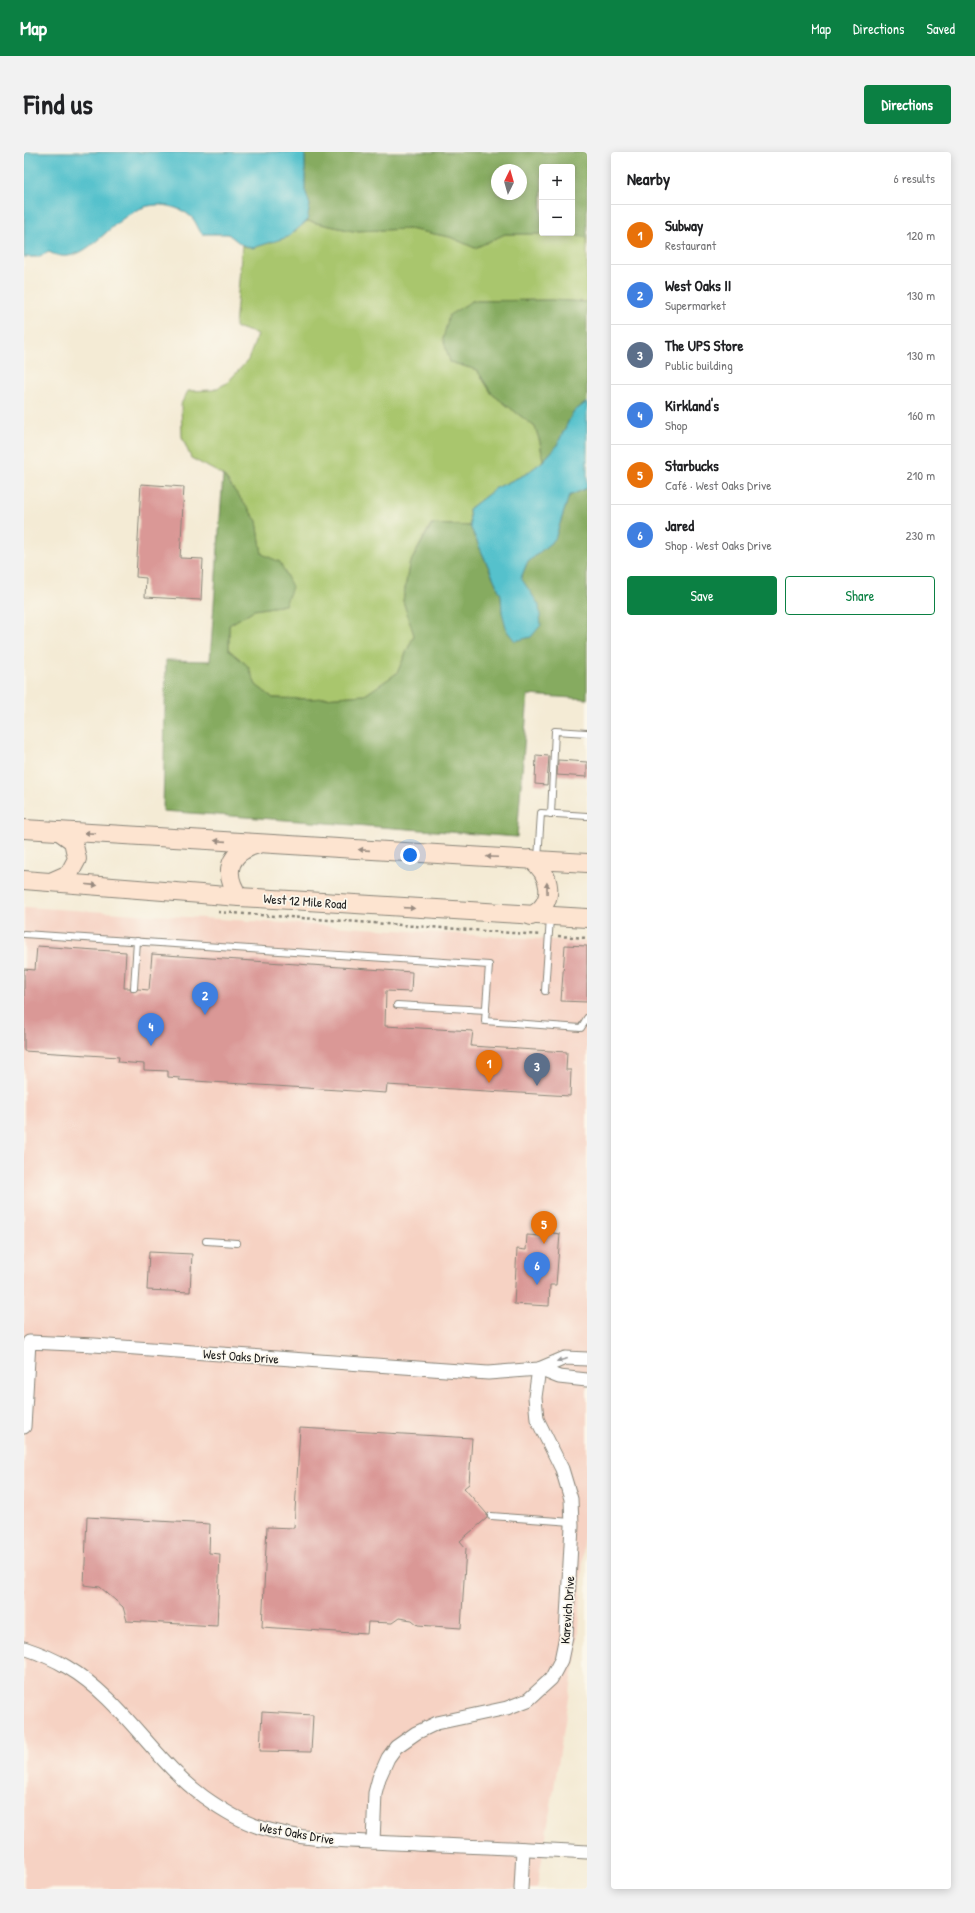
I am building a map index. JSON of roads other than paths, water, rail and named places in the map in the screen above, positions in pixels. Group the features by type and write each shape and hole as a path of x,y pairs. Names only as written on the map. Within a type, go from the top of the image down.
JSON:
{"main road":[{"path":"24,829 587,863"},
{"path":"53,881 69,874 77,859 73,841 59,831"},
{"path":"239,897 231,885 229,871 234,857 245,847 259,844"},
{"path":"531,916 540,911 546,900 549,889 546,877 534,859"},
{"name":"West 12 Mile Road","path":"24,880 53,881 239,897 531,916 587,918"}],"street":[{"name":"West Oaks Drive","path":"24,1427 29,1342 94,1345 438,1371 488,1373 539,1369 565,1358 587,1360"},
{"name":"West Oaks Drive","path":"539,1369 560,1377 587,1380"},
{"name":"Karevich Drive","path":"373,1842 375,1793 378,1778 388,1758 396,1748 416,1733 437,1723 521,1704 536,1695 551,1679 561,1660 566,1636 572,1522 571,1499 562,1469 537,1419 535,1397 539,1369"},
{"name":"West Oaks Drive","path":"24,1648 67,1666 86,1680 122,1714 158,1756 182,1779 206,1798 232,1815 259,1827 278,1832 338,1841 587,1852"},
{"path":"521,1889 523,1849"}],"lane":[{"path":"551,814 555,731 587,733"},
{"path":"534,859 541,813 587,816"},
{"path":"545,991 550,916"},
{"path":"24,934 489,965 485,1022 581,1028 587,1018"},
{"path":"134,988 137,941"},
{"path":"397,1005 486,1010"},
{"path":"206,1241 237,1243"},
{"path":"491,1516 572,1522"}],"water":[{"path":"24,152 305,152 305,190 310,205 307,221 288,237 253,248 242,245 228,234 202,234 192,218 184,211 161,205 144,207 129,214 90,246 77,254 64,256 49,252 38,257 24,257"},
{"path":"587,402 587,488 569,496 555,539 527,563 521,578 539,605 541,625 531,637 515,641 507,631 502,612 501,595 470,526 469,509 496,488 526,474 543,461 556,447 573,412"}],"place":[{"name":"West Oaks II","path":"205,1015"},
{"name":"Kirkland's","path":"151,1046"},
{"name":"Subway","path":"489,1083"},
{"name":"The UPS Store","path":"537,1086"},
{"name":"Starbucks","path":"544,1244"},
{"name":"Jared","path":"537,1285"}]}
